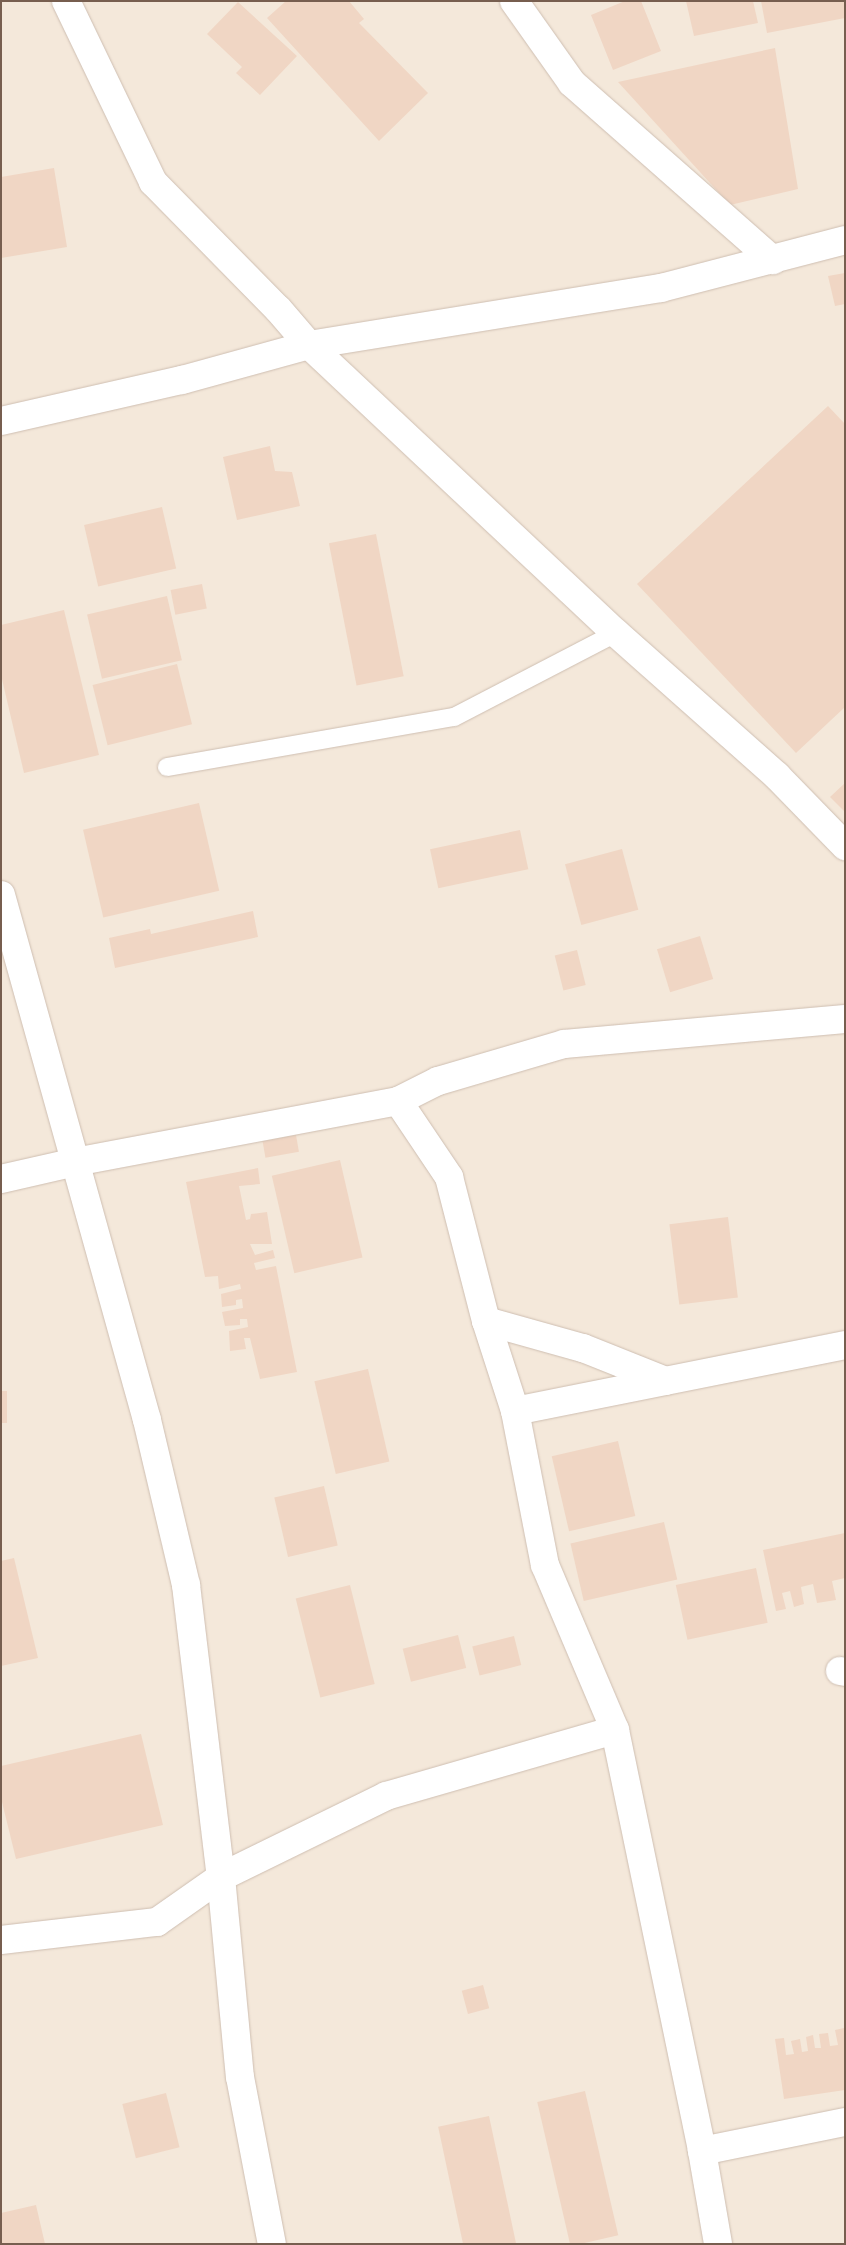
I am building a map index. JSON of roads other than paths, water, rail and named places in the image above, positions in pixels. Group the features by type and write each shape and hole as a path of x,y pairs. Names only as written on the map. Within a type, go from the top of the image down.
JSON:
{"street":[{"path":"66,1 153,182 278,309 308,345 616,633 777,776 845,846"},
{"path":"514,1 572,83 773,260"},
{"path":"1,421 182,380 308,345 661,288 845,240"},
{"path":"1,895 147,1420 186,1585 221,1877 240,2077 272,2244"},
{"path":"1,1179 75,1162 398,1102 438,1081 564,1044 845,1019"},
{"path":"398,1102 448,1177 486,1321 515,1411 544,1565 614,1730 702,2151 718,2244"},
{"path":"486,1321 582,1348 666,1381"},
{"path":"515,1411 845,1345"},
{"path":"1,1940 157,1922 221,1877 386,1796 614,1730"},
{"path":"702,2151 845,2122"}],"lane":[{"path":"168,767 454,716 616,633"}]}
